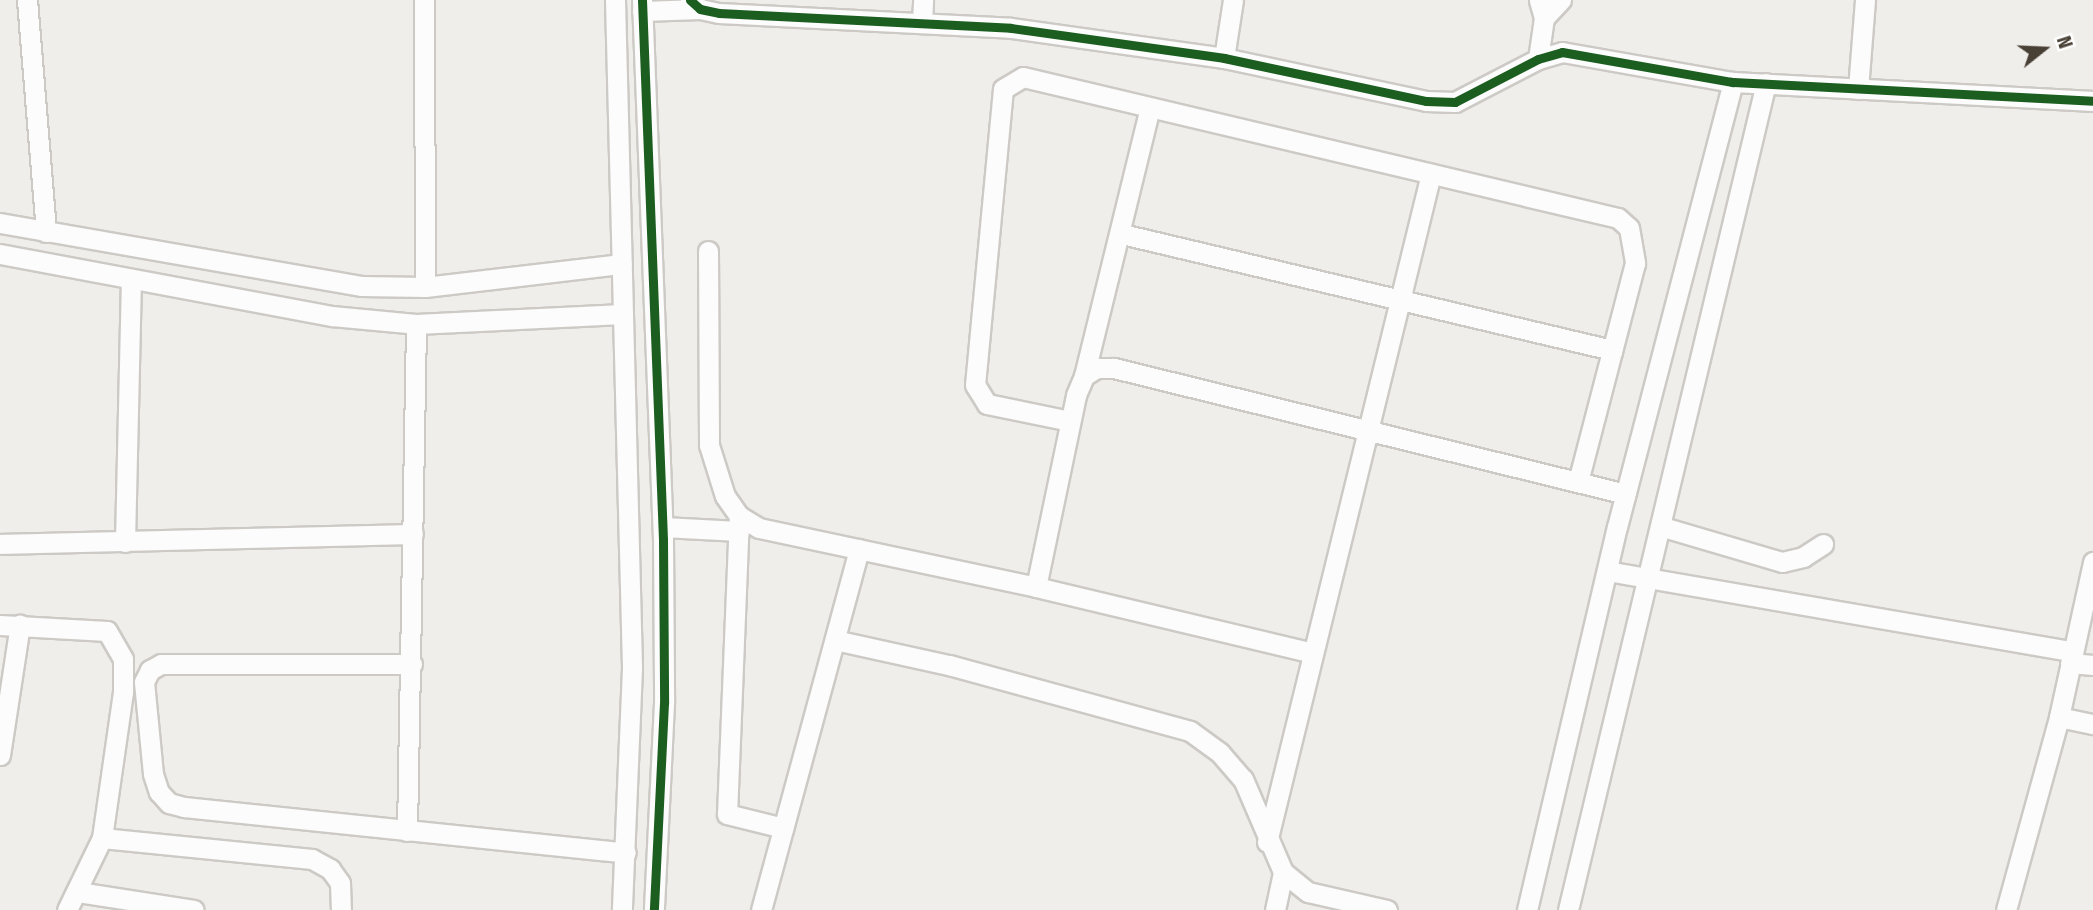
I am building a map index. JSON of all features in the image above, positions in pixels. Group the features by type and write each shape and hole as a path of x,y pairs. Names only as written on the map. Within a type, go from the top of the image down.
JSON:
{"street":[{"path":"27,0 46,232"},
{"path":"424,0 425,287"},
{"path":"615,0 632,668 622,910"},
{"path":"922,22 923,0"},
{"path":"1224,58 1233,0"},
{"path":"1538,59 1541,9 1561,0"},
{"path":"1858,89 1866,0"},
{"path":"654,910 664,703 663,527 642,6 695,4 1011,28 1224,58 1426,101 1445,102 1476,94 1538,59 1562,52 1584,53 1733,82 2093,102"},
{"path":"1070,421 987,404 975,385 1003,89 1023,77 1618,218 1629,228 1635,263 1578,482"},
{"path":"1527,910 1626,494 1733,82"},
{"path":"1568,910 1663,527 1766,83"},
{"path":"1036,587 1070,421 1122,234 1150,108"},
{"path":"1267,842 1431,174"},
{"path":"0,223 310,279 425,287 622,264"},
{"path":"1122,234 1612,350"},
{"path":"708,251 709,445 725,496 739,524 727,814 783,828"},
{"path":"0,254 332,316 416,324 623,314"},
{"path":"125,542 131,279"},
{"path":"407,831 416,324"},
{"path":"1084,376 1097,368 1114,368 1626,494"},
{"path":"663,527 739,524 1036,587 1312,653"},
{"path":"1663,527 1782,562 1802,557 1823,544"},
{"path":"0,544 413,534"},
{"path":"761,910 859,550"},
{"path":"2006,910 2059,717 2071,657 2087,617 2093,562"},
{"path":"1607,571 2071,657 2093,665"},
{"path":"0,752 10,625 107,631 118,643 123,692 102,838 67,910"},
{"path":"835,640 949,664 1190,731 1220,753 1243,779 1267,842 1283,872 1308,892 1377,909"},
{"path":"412,664 174,663 150,670 144,682 153,774 159,792 169,803 626,853"},
{"path":"2059,717 2093,724"},
{"path":"102,838 312,859 330,869 340,883 341,910"},
{"path":"1275,910 1283,872"},
{"path":"78,892 194,910"}],"cycle path":[{"path":"642,0 663,540 664,703 654,910"},
{"path":"690,0 700,9 719,13 1011,28 1224,58 1426,101 1455,102 1538,59 1562,52 1733,82 2093,101"}]}
